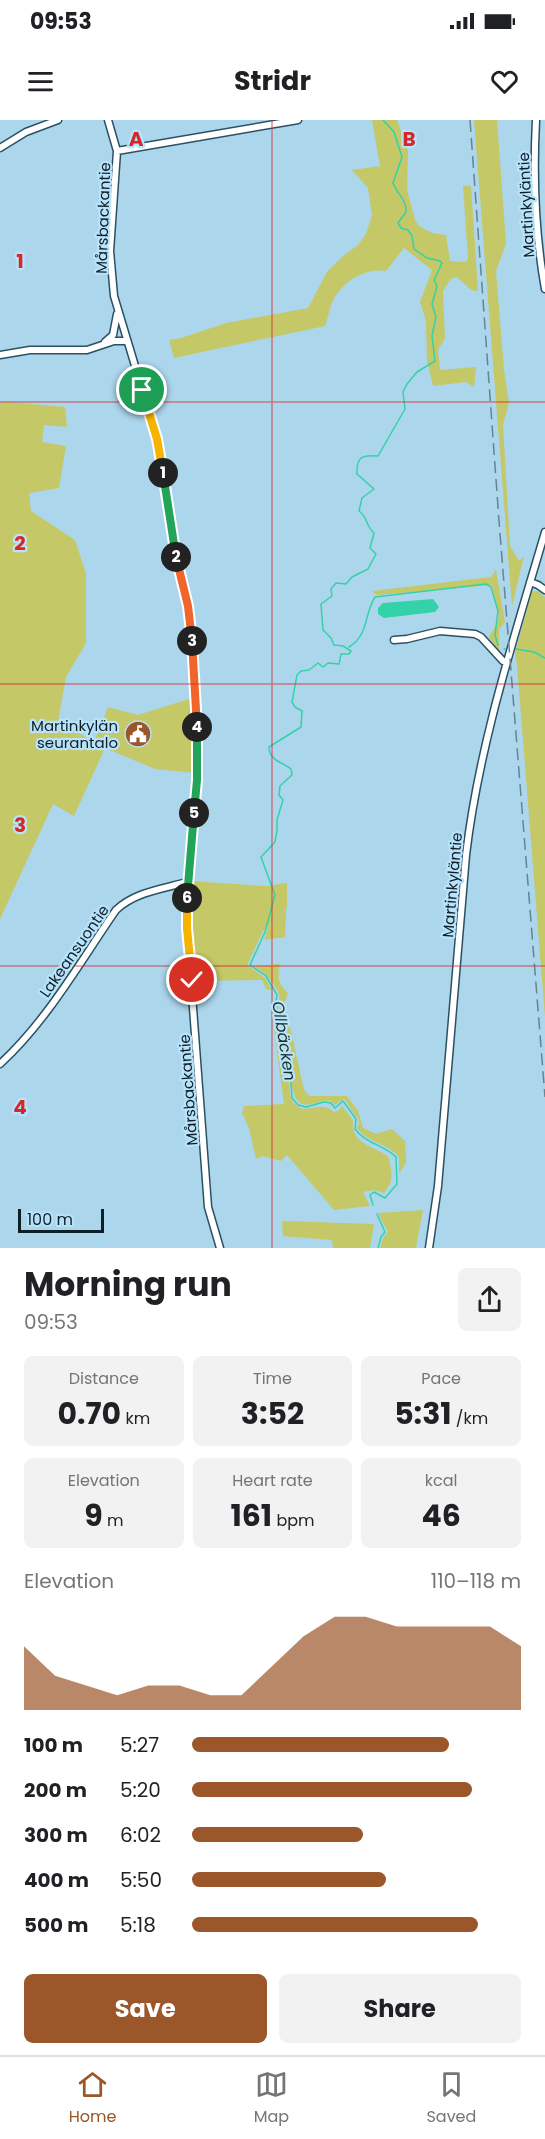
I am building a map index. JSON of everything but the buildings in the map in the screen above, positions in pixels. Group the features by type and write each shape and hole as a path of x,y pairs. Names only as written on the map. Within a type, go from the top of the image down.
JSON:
{"street":[{"path":"0,148 26,132 58,120"},
{"path":"108,120 117,152"},
{"name":"Mårsbackantie","path":"220,1248 208,1207 187,928 187,882 197,780 194,653 188,606 178,564 157,439 118,312 110,251 117,152 298,120"},
{"name":"Martinkyläntie","path":"536,120 534,181 536,224 545,289"},
{"path":"103,344 113,335 118,312"},
{"path":"0,355 30,350 87,350 114,341 127,341"},
{"name":"Martinkyläntie","path":"429,1248 438,1186 470,818 482,758 545,532"},
{"path":"530,582 545,590"},
{"path":"393,640 440,631 476,634 507,663"},
{"name":"Lakeansuontie","path":"0,1064 14,1052 44,1014 116,910 124,902 187,882"}],"shaded area":[{"path":"372,120 397,120 408,151 407,189 415,220 419,226 432,233 446,235 450,261 466,262 468,258 463,186 471,186 478,291 471,290 457,277 451,279 443,291 445,338 438,350 440,370 476,367 474,387 466,382 433,386 427,361 426,321 420,302 432,270 404,248 386,271 362,274 347,283 336,295 325,326 174,358 169,340 226,323 308,308 327,272 358,245 366,234 372,215 368,188 352,170 380,166"},
{"path":"474,120 497,120 506,244 496,271 509,403 503,425 510,546 519,561 524,556 512,606"},
{"path":"0,403 65,407 67,427 44,425 42,442 66,446 59,488 29,493 31,511 75,540 86,573 86,643 66,677 58,721 94,742 108,707 138,715 189,699 194,702 195,773 155,769 105,748 74,816 53,804 0,919"},
{"path":"496,570 505,622 499,629 499,652 489,637 499,619 492,585 376,595 372,591 491,577"},
{"path":"532,591 539,592 545,597 545,1017 515,653"},
{"path":"433,599 439,607 435,612 384,618 378,614 378,608 383,603"},
{"path":"191,881 265,886 287,883 287,908 263,931 247,965 265,978 272,990 266,989 262,980 197,981 191,922"},
{"path":"286,909 285,937 264,940 268,927"},
{"path":"280,964 279,980 288,993 284,1008 304,1090 310,1096 347,1096 358,1111 363,1128 376,1134 392,1129 405,1141 406,1162 399,1174 399,1157 361,1133 357,1128 358,1118 344,1099 335,1105 327,1101 307,1105 300,1103 296,1098 291,1079 286,1023 280,1008 279,994 268,977 254,966"},
{"path":"271,1004 281,1023 291,1099 296,1105 306,1109 322,1107 334,1112 342,1106 353,1120 353,1128 358,1139 388,1156 392,1175 390,1184 384,1193 374,1190 363,1192 370,1206 334,1210 287,1155 281,1161 262,1156 256,1159 249,1128 242,1113 244,1106 284,1104"},
{"path":"423,1210 416,1248 380,1248 388,1232 378,1213"},
{"path":"282,1221 374,1224 370,1248 333,1248 332,1240 283,1236"}],"waterway":[{"name":"Ollbäcken","path":"373,1205 370,1195 374,1192 385,1198 397,1184 396,1157 359,1134 355,1129 356,1119 343,1101 335,1108 331,1103 324,1102 306,1107 298,1105 292,1098 284,1022 278,1013 277,995 266,976 250,965 265,932 275,895 261,857 275,842 277,820 283,800 279,795 280,786 292,775 291,769 271,755 269,747 301,727 302,711 292,702 297,675 318,663 323,667 328,663 339,664 341,654 349,654 351,651 343,646 334,645 323,630 321,604 332,596 331,589 336,583 346,584 352,577 368,569 376,554 370,548 374,533 359,511 362,498 374,489 357,474 358,463 364,457 378,456 405,409 403,392 407,384 417,372 435,361 432,336 436,317 432,304 437,286 434,280 442,263 427,258 414,249 412,236 398,223 406,212 406,208 393,183 402,157 394,132 383,120"},
{"path":"349,647 360,637 375,597 486,584 491,587 498,611 495,635 498,645"},
{"path":"516,649 534,652 545,658"},
{"name":"Ollbäcken","path":"377,1214 385,1232 378,1248"}],"railway":[{"path":"470,120 545,1097"}],"place":[{"name":"Martinkylän seurantalo","path":"138,734"}],"route":[{"path":"142,390 157,439 178,564 188,606 194,653 197,780 187,882 187,928 192,980"}]}
